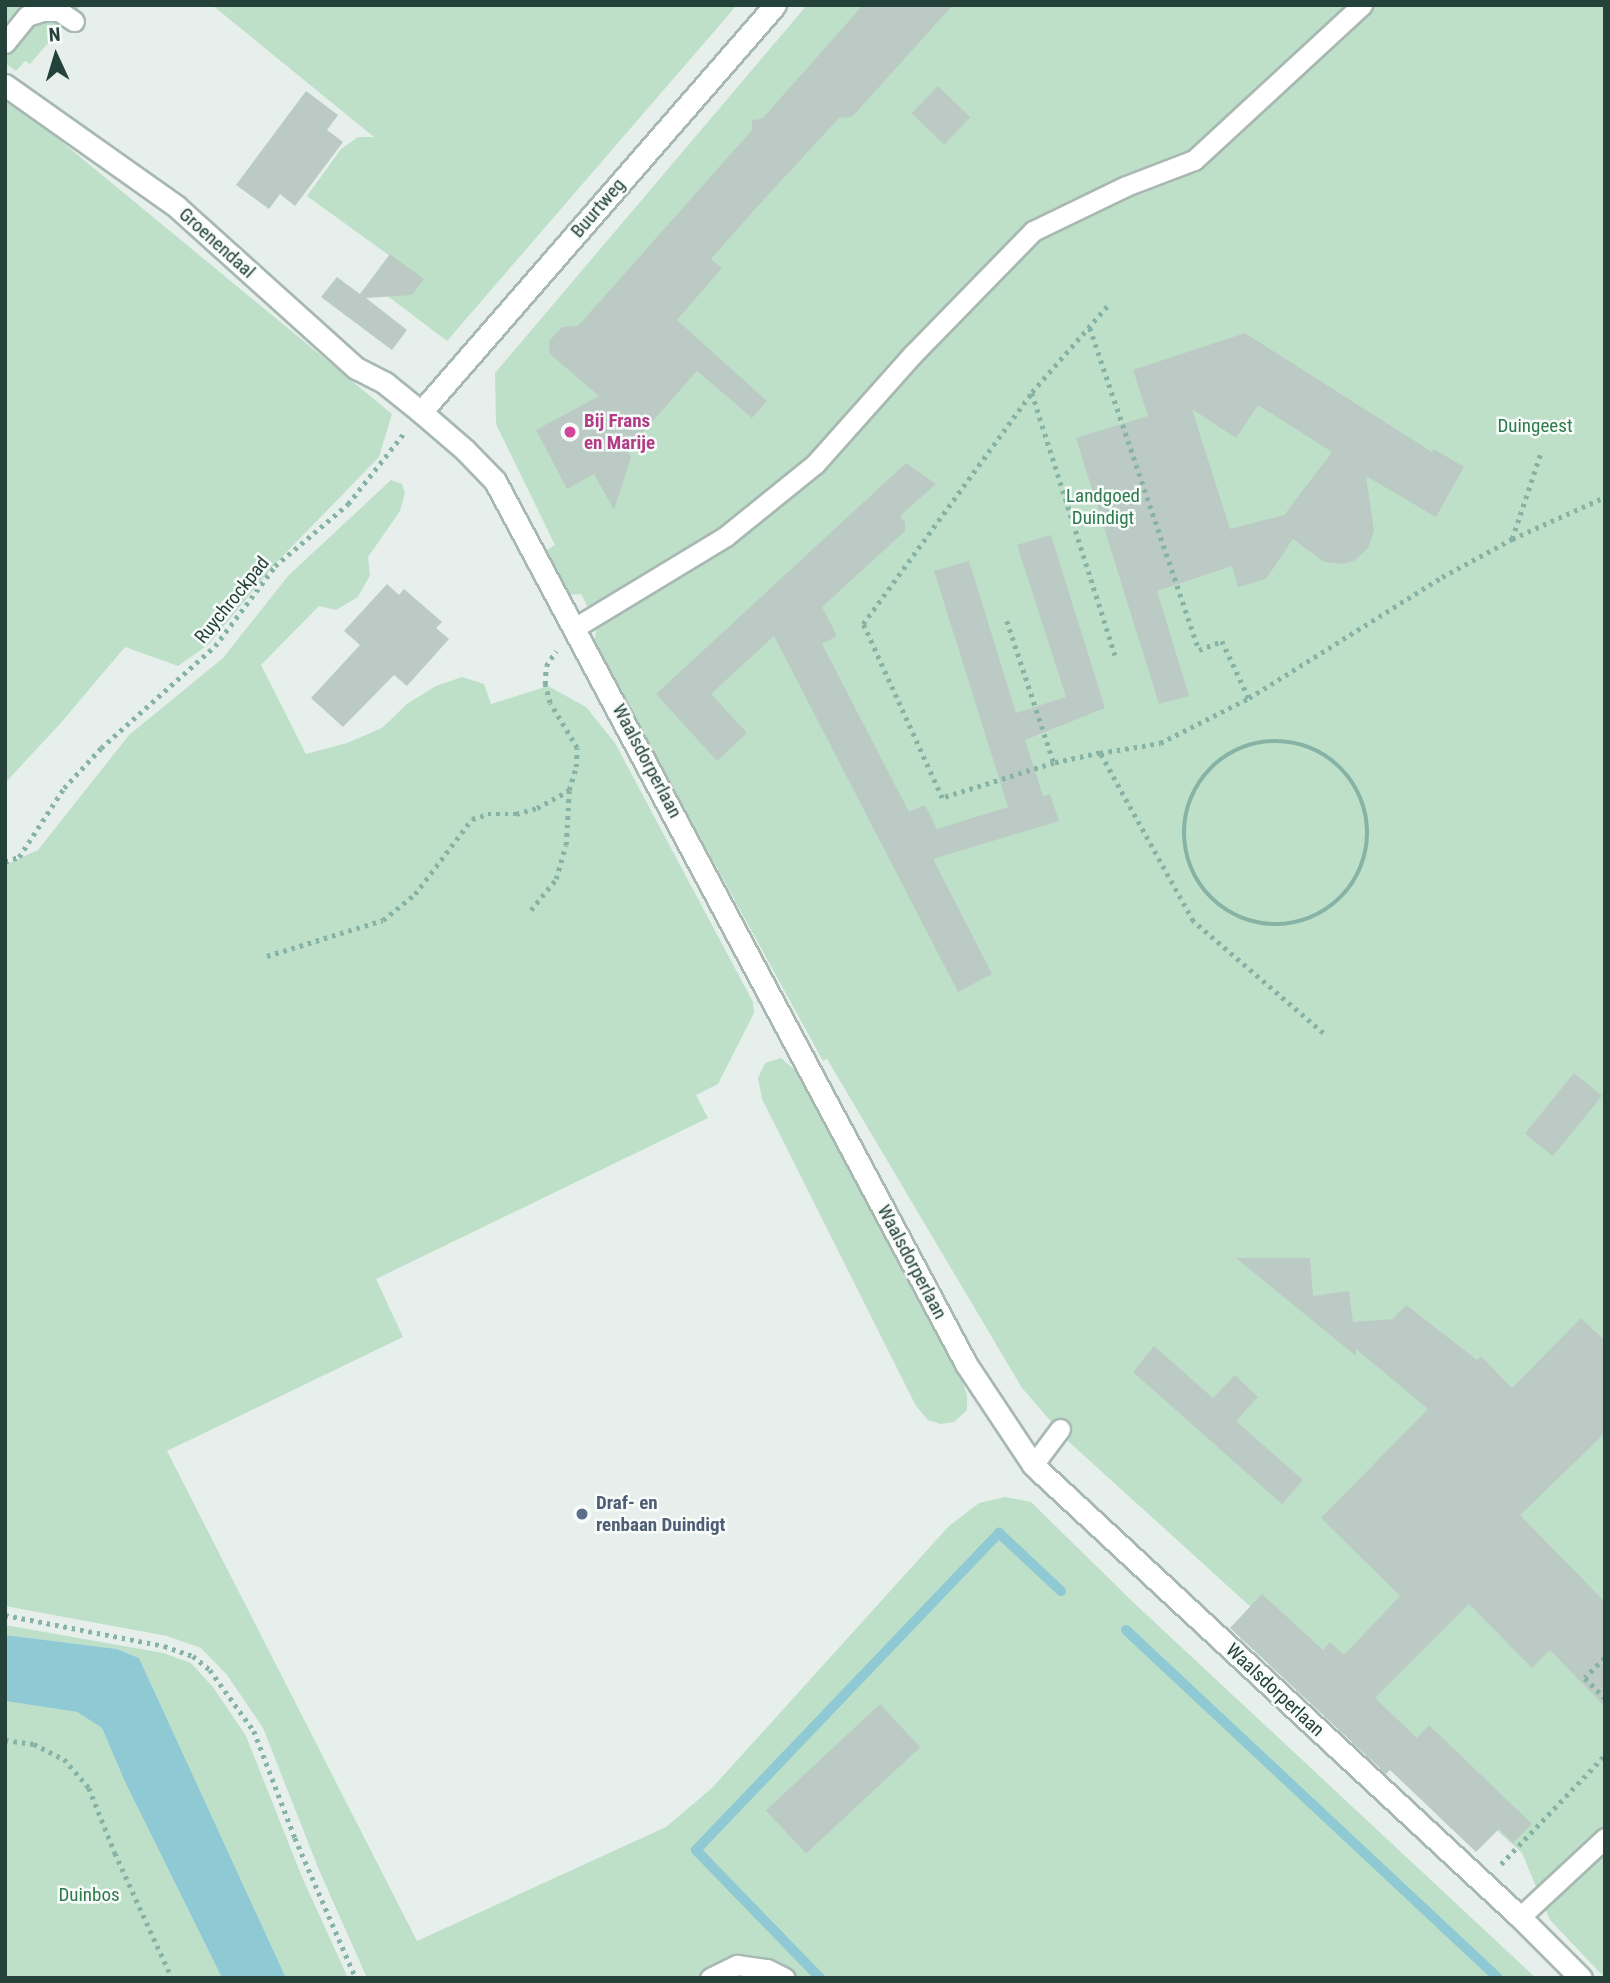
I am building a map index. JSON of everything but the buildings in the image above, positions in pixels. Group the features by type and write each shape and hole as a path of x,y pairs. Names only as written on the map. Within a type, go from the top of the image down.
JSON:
{"street":[{"name":"Buurtweg","path":"421,412 775,5"},
{"name":"Groenendaal","path":"5,85 177,207 356,368 385,383 421,412"},
{"name":"Waalsdorperlaan","path":"421,412 465,450 495,481 578,631 966,1364 1033,1465 1521,1917 1581,1978"}],"lane":[{"path":"578,631 726,536 816,464 913,354 1033,231 1126,186 1194,160 1362,5"},
{"path":"5,43 27,16 43,11 59,11 74,21"},
{"path":"1033,1465 1060,1429"},
{"path":"1521,1917 1605,1838"},
{"path":"710,1978 737,1965 767,1969 785,1978"}],"path":[{"path":"1110,303 1032,393 863,624 942,798 1054,763 1160,743 1249,698 1442,577 1512,539 1605,496"},
{"path":"1090,328 1199,650 1222,641 1249,698"},
{"path":"1032,393 1115,655"},
{"name":"Ruychrockpad","path":"5,862 19,857 64,788 101,748 215,646 275,566 348,504 421,412"},
{"path":"1512,539 1540,455"},
{"path":"1007,621 1054,763"},
{"path":"531,910 556,879 566,845 569,790 576,767 577,748 550,703 545,684 546,666 557,649 578,631"},
{"path":"1269,741 1307,746 1340,766 1362,798 1369,836 1360,874 1336,904 1302,923 1264,925 1227,913 1199,886 1185,850 1185,812 1202,777 1231,752 1269,741"},
{"path":"1100,753 1193,920 1323,1033"},
{"path":"267,956 383,920 415,894 472,819 488,814 516,814 537,808 569,790"},
{"path":"5,1615 164,1646 193,1656 210,1670 254,1731 295,1838 356,1978"},
{"path":"1605,1658 1585,1678 1605,1698"},
{"path":"5,1740 34,1744 64,1759 89,1788 114,1853 173,1978"},
{"path":"1484,1883 1605,1755"}],"green space":[{"path":"5,5 81,5 30,64 25,61 16,71 5,63"},
{"path":"212,5 737,5 447,341 381,291 401,264 307,196 341,149 358,137 374,137"},
{"name":"Landgoed Duindigt","path":"807,5 1605,5 1605,1978 1550,1920 1522,1853 1069,1442 1022,1388 827,1059 823,1061 594,644 597,625 581,594 568,595 543,552 555,545 496,424 495,373"},
{"path":"5,95 392,414 379,457 275,564 208,645 178,666 125,647 59,725 5,783"},
{"path":"391,480 402,484 405,493 400,511 368,557 370,575 358,597 336,610 319,606 261,665 306,754 347,743 382,728 407,704 436,686 462,677 484,684 491,704 548,686 586,707 615,743 753,1002 754,1013 718,1084 696,1095 708,1118 376,1279 403,1337 167,1451 417,1941 666,1827 712,1788 949,1526 979,1503 1005,1497 1031,1502 1134,1603 1536,1978 367,1978 319,1870 263,1728 227,1675 201,1648 167,1636 5,1606 5,865 38,850 129,735 223,658 288,576"},
{"path":"781,1058 795,1070 961,1377 967,1395 967,1410 954,1422 941,1424 928,1420 916,1406 762,1099 758,1078 765,1063"},
{"path":"5,1625 163,1653 191,1663 213,1687 246,1736 302,1877 348,1978 286,1978 139,1658 117,1649 5,1635"},
{"name":"Duinbos","path":"5,1701 77,1712 102,1728 125,1782 222,1978 5,1978"}],"water":[{"path":"5,1635 117,1649 139,1658 286,1978 222,1978 125,1782 102,1728 77,1712 5,1701"}],"waterway":[{"path":"820,1978 696,1850 999,1533 1061,1591"},
{"path":"1126,1630 1498,1978"}],"place":[{"name":"Bij Frans en Marije","path":"570,432"},
{"name":"Draf- en renbaan Duindigt","path":"582,1514"}],"park label":[{"name":"Duingeest","path":"1535,426"}]}
